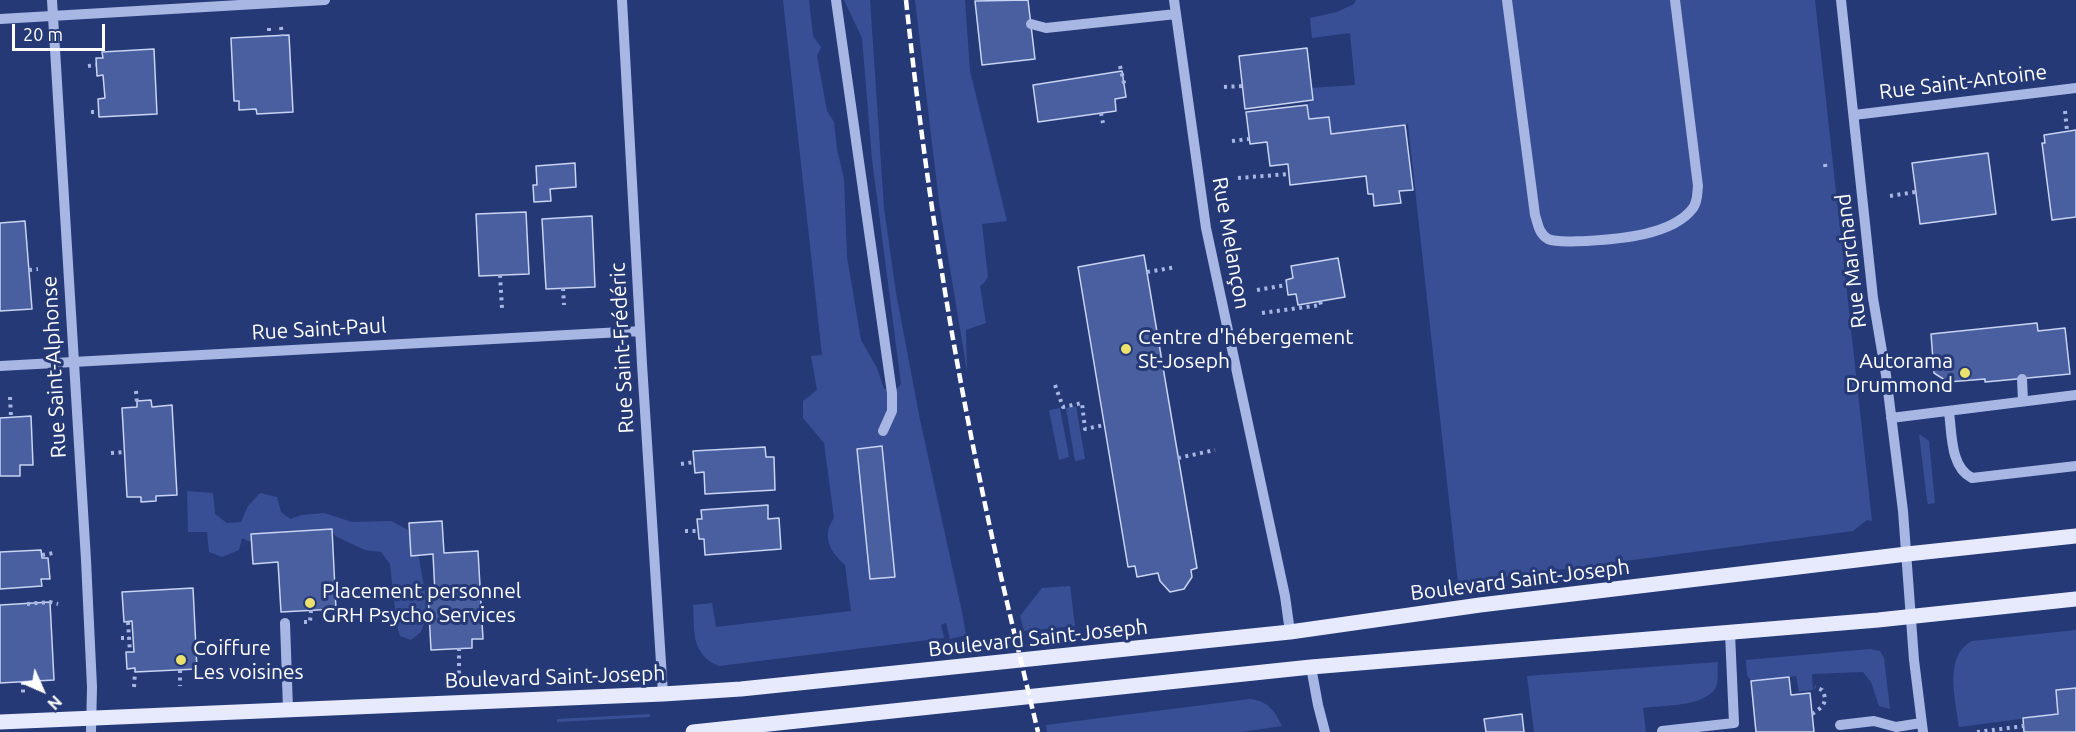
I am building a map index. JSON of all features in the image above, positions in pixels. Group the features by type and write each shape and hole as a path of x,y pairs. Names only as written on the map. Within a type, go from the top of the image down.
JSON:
{"main road":[{"name":"Boulevard Saint-Joseph","path":"0,722 92,725 288,709 663,694 785,685 1290,632 1480,605 2076,536"},
{"path":"693,732 1311,668 1911,617 2076,599"}],"street":[{"name":"Rue Saint-Alphonse","path":"52,0 86,560 92,725"},
{"path":"0,19 325,0"},
{"name":"Rue Saint-Frédéric","path":"621,0 663,694"},
{"path":"836,0 892,393 892,411 883,431"},
{"name":"Rue Melançon","path":"1174,0 1206,228 1285,596 1290,632"},
{"path":"1507,0 1535,215 1539,230 1544,236 1550,240 1570,242 1617,239 1645,234 1680,219 1694,206 1697,199 1697,177 1675,0"},
{"name":"Rue Marchand","path":"1841,0 1873,298 1891,418 1907,554 1914,660 1922,727"},
{"path":"1031,24 1046,27 1176,14"},
{"name":"Rue Saint-Antoine","path":"1854,115 2076,88"},
{"name":"Rue Saint-Paul","path":"0,366 640,331"},
{"path":"2022,379 2023,401"},
{"path":"1891,418 2076,395"},
{"path":"1949,411 1957,460 1961,469 1972,478 2076,466"},
{"path":"285,623 288,709"},
{"path":"1662,731 1734,723 1730,633"},
{"path":"1311,668 1325,732"},
{"path":"1840,725 1874,721 1896,727 1922,727"}],"path":[{"path":"281,27 282,36"},
{"path":"269,28 269,36"},
{"path":"88,66 96,65"},
{"path":"1120,66 1125,87"},
{"path":"1224,87 1242,86"},
{"path":"91,112 98,112"},
{"path":"1101,112 1103,123"},
{"path":"1232,141 1249,139"},
{"path":"1825,164 1826,171"},
{"path":"1238,178 1289,174"},
{"path":"1890,196 1916,192"},
{"path":"1147,272 1176,267"},
{"path":"29,270 38,269"},
{"path":"500,275 502,308"},
{"path":"1257,290 1287,285"},
{"path":"563,288 564,305"},
{"path":"1262,313 1321,305 1320,301"},
{"path":"1055,385 1063,406 1082,403 1085,429 1104,425"},
{"path":"136,391 137,404"},
{"path":"10,397 10,417"},
{"path":"1178,458 1215,450"},
{"path":"111,453 124,452"},
{"path":"681,464 694,462"},
{"path":"685,531 698,531"},
{"path":"42,555 53,553"},
{"path":"27,604 50,602 58,604"},
{"path":"128,622 130,652"},
{"path":"121,638 129,638"},
{"path":"459,648 459,679"},
{"path":"180,670 180,686"},
{"path":"134,687 135,672"},
{"path":"23,682 23,693"},
{"path":"1812,714 1824,705 1826,699 1822,690 1815,687"},
{"path":"1977,732 2011,730 2024,726"}],"shaded area":[{"path":"783,0 809,0 813,36 821,47 817,56 827,111 834,122 844,179 847,257 861,340 877,368 884,389 897,389 901,384 872,159 862,38 844,0 870,0 884,208 896,293 920,420 966,635 950,639 946,623 941,625 944,638 719,666 703,655 696,641 693,605 712,603 716,627 851,611 845,565 835,554 828,538 828,531 834,518 824,443 803,418 803,401 817,390 811,356 822,355","holes":["882,447 895,576 871,579 857,449"]},
{"path":"915,0 965,0 970,71 1007,221 982,224 988,277 980,286 986,323 966,330 967,371 939,202"},
{"path":"1356,0 1815,0 1872,521 1867,520 1853,531 1458,583 1408,124 1331,134 1329,117 1309,119 1307,105 1313,100 1311,88 1355,85 1350,33 1312,38 1310,18 1337,12 1354,4"},
{"path":"1076,406 1085,459 1075,461 1066,408"},
{"path":"1060,408 1069,457 1059,460 1049,410"},
{"path":"1919,434 1929,441 1935,503 1928,504 1927,500"},
{"path":"187,491 213,493 215,514 227,523 241,522 248,506 260,493 277,497 281,512 290,519 302,515 324,513 352,522 391,521 408,530 417,547 425,592 426,618 421,632 411,640 400,636 390,564 381,552 365,550 337,537 329,530 279,531 277,543 248,541 242,538 239,550 222,557 209,552 207,532 188,532"},
{"path":"1070,586 1075,626 1024,631 1020,616 1042,588"},
{"path":"2076,630 2076,688 2056,691 2058,714 1959,727 1954,692 1954,668 1963,648 1972,641"},
{"path":"1870,649 1880,651 1884,658 1890,709 1879,706 1871,682 1863,672 1812,674 1813,690 1799,692 1796,676 1751,681 1747,675 1746,660"},
{"path":"1718,662 1716,687 1711,694 1694,702 1643,708 1646,732 1534,732 1527,676"},
{"path":"1250,699 1270,707 1282,726 1241,732 1047,732 1046,725"},
{"path":"650,714 650,717 557,722 557,719"}],"building":[{"path":"1028,0 1035,59 982,65 975,1"},
{"path":"289,35 293,112 257,114 256,109 239,110 239,101 234,101 231,38"},
{"path":"1307,48 1313,100 1245,109 1239,56"},
{"path":"154,49 157,114 99,117 98,99 105,98 103,75 97,76 96,58 103,58 102,52"},
{"path":"1122,71 1126,97 1115,99 1116,111 1038,122 1033,85"},
{"path":"1307,105 1309,119 1329,117 1331,134 1405,125 1413,190 1399,191 1401,203 1374,206 1373,194 1368,194 1366,176 1290,185 1288,164 1270,166 1267,142 1250,144 1246,112"},
{"path":"2076,130 2076,217 2052,220 2042,143 2045,143 2044,135"},
{"path":"1988,153 1996,214 1920,224 1912,163"},
{"path":"575,163 576,187 550,189 551,201 534,202 533,185 537,185 536,166"},
{"path":"526,212 529,274 479,276 476,214"},
{"path":"592,216 595,287 546,289 542,219"},
{"path":"25,221 32,309 0,311 0,223"},
{"name":"Centre d'hébergement St-Joseph","path":"1144,255 1197,568 1191,570 1192,577 1184,589 1170,592 1160,581 1158,573 1137,577 1135,566 1128,567 1078,267"},
{"path":"1338,258 1345,297 1298,305 1296,294 1288,295 1286,280 1293,278 1291,266"},
{"path":"2037,323 2038,331 2065,328 2070,374 1985,382 1985,379 1948,382 1934,373 1931,334"},
{"path":"151,400 152,407 172,405 177,495 156,496 156,501 141,502 141,497 127,497 122,408 137,407 137,401"},
{"path":"31,416 33,465 20,465 20,476 0,476 0,418"},
{"path":"882,446 895,577 870,579 857,449"},
{"path":"765,447 766,457 774,457 775,490 705,494 704,472 695,473 693,451"},
{"path":"768,505 768,519 779,518 781,549 705,555 704,539 699,539 697,519 702,519 701,510"},
{"path":"442,521 444,553 478,551 483,639 472,639 472,648 431,650 428,594 435,594 433,554 411,556 409,523"},
{"path":"332,529 336,609 281,612 278,562 253,564 251,534"},
{"path":"41,550 42,558 48,558 50,579 41,579 42,586 0,589 0,552"},
{"path":"193,588 197,669 135,672 135,668 127,669 126,652 134,652 132,621 124,622 122,592"},
{"path":"50,602 54,680 0,683 0,605"},
{"path":"1789,677 1791,695 1810,693 1814,732 1756,732 1751,681"},
{"path":"2076,688 2076,732 2024,732 2023,718 2058,714 2056,690"},
{"path":"1522,714 1524,732 1486,732 1484,719"}],"railway":[{"path":"906,0 928,181 957,361 993,543 1038,732"}],"place":[{"name":"Centre d'hébergement St-Joseph","path":"1126,349"},
{"name":"Autorama Drummond","path":"1965,373"},
{"name":"Placement personnel GRH Psycho Services","path":"310,603"},
{"name":"Coiffure Les voisines","path":"181,660"}]}
